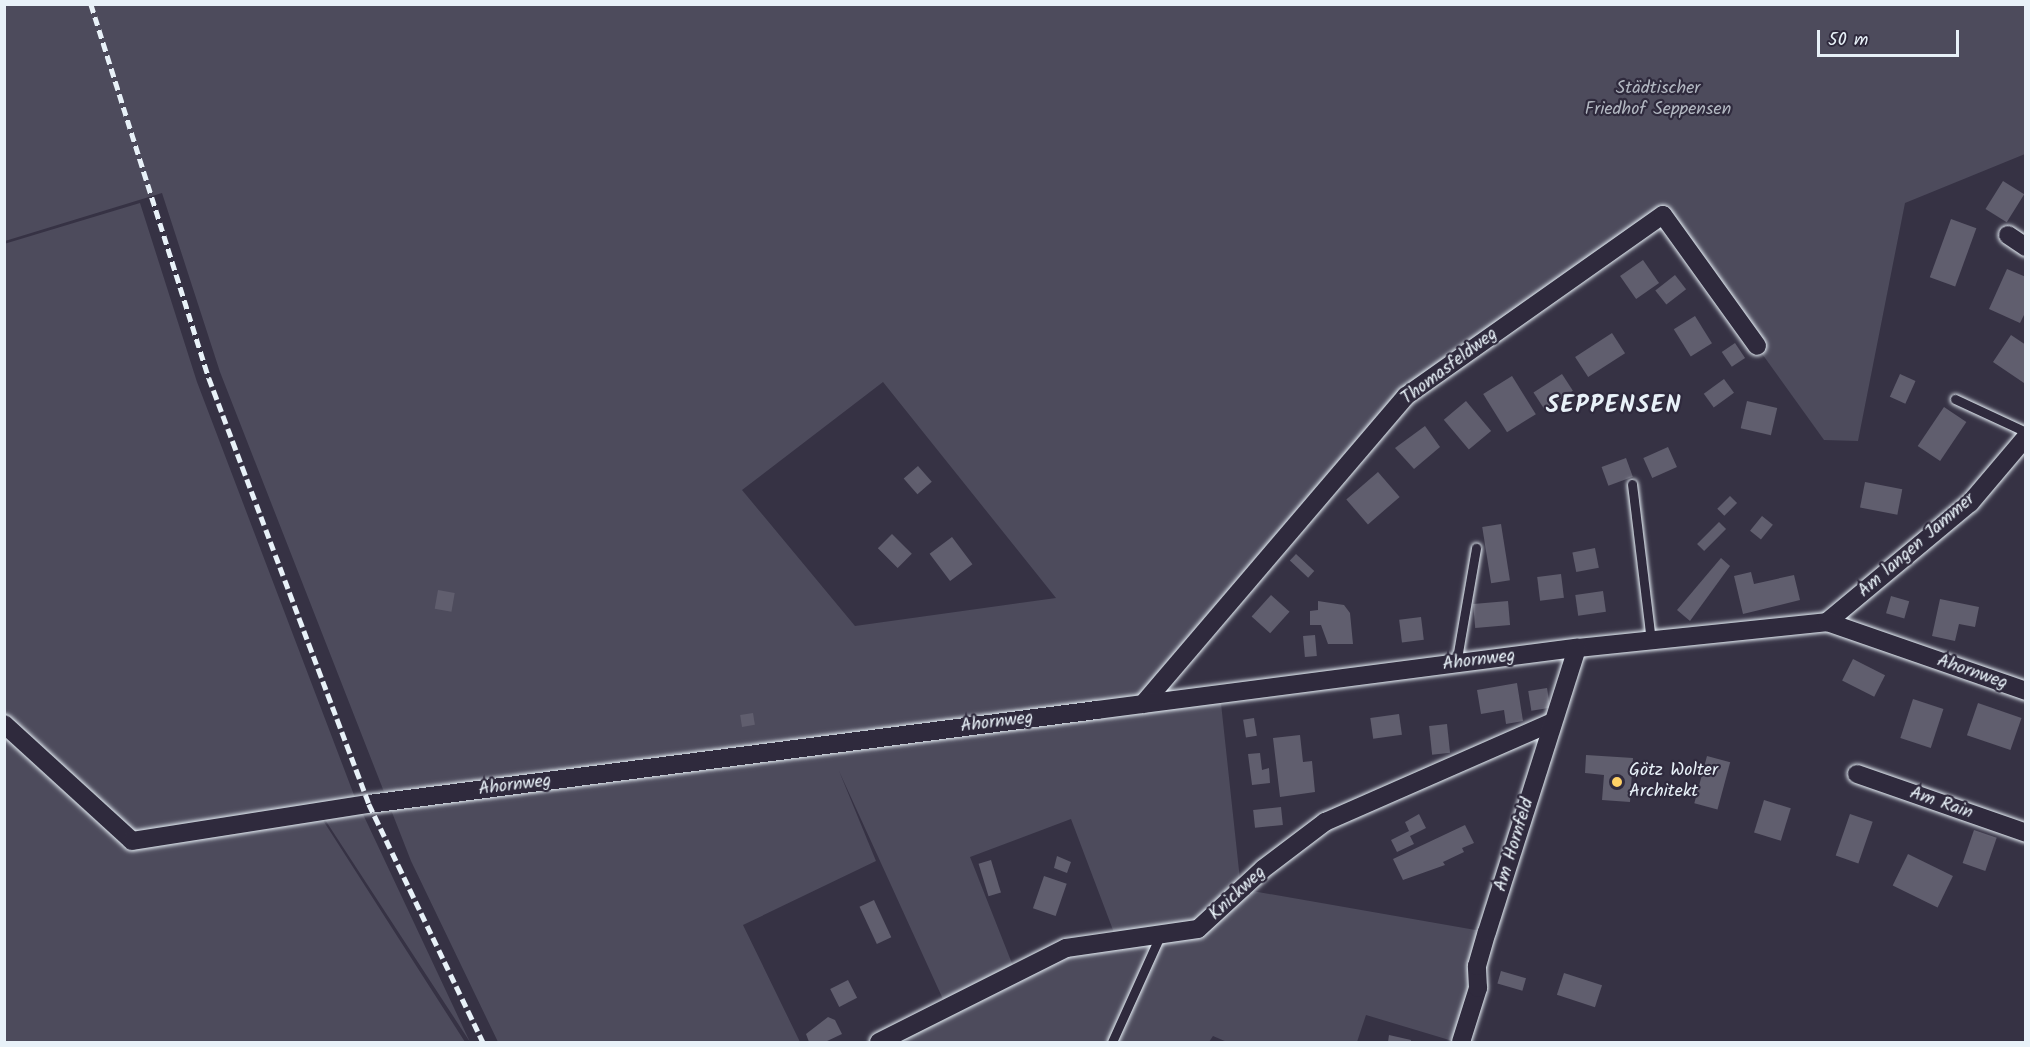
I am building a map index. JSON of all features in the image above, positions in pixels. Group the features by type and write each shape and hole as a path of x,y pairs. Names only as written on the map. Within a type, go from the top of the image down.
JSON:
{"street":[{"name":"Thomasfeldweg","path":"1143,704 1406,396 1663,216 1757,346"},
{"path":"2008,235 2025,247"},
{"name":"Am langen Jammer","path":"1827,622 1970,503 2025,437"},
{"name":"Ahornweg","path":"4,724 132,842 369,804 1577,648 1827,622 2025,691"},
{"name":"Am Hornfeld","path":"1461,1042 1478,988 1477,966 1577,648"},
{"name":"Knickweg","path":"879,1042 1066,948 1116,938 1159,938 1198,929 1263,869 1325,822 1553,722"},
{"name":"Am Rain","path":"1857,774 2025,833"}],"lane":[{"path":"1955,399 2025,432"},
{"path":"1632,484 1651,640"},
{"path":"1456,664 1476,548"},
{"path":"1112,1042 1159,938"}],"green space":[{"name":"Städtischer Friedhof Seppensen","path":"5,5 2025,5 2025,154 1905,203 1858,441 1824,440 1663,216 1406,396 1144,703 1220,694 1241,889 1487,932 1456,1042 1366,1015 1357,1042 1227,1042 1213,1036 1209,1042 879,1042 947,1008 839,771 876,861 743,925 800,1042 498,1042 411,861 220,372 162,193 5,241","holes":["883,382 1056,598 855,626 742,490","1071,819 1116,938 1015,971 970,857"]},
{"path":"140,203 197,382 354,795 470,1042 320,812 132,841 5,726 4,244"},
{"path":"4,730 131,845 319,814 465,1042 5,1042"}],"building":[{"path":"2003,181 2024,194 2007,222 1986,209"},
{"path":"1951,219 1976,228 1955,286 1930,277"},
{"path":"1643,260 1659,283 1636,299 1620,276"},
{"path":"2007,269 2026,277 2026,311 2020,323 1989,309"},
{"path":"1675,275 1686,289 1666,305 1655,290"},
{"path":"1695,316 1712,343 1691,356 1674,329"},
{"path":"1612,333 1625,353 1588,377 1575,357"},
{"path":"2011,335 2026,345 2024,383 1993,362"},
{"path":"1735,343 1745,358 1732,367 1722,352"},
{"path":"1562,374 1573,391 1544,409 1533,393"},
{"path":"1900,374 1916,381 1905,404 1890,397"},
{"path":"1512,376 1536,414 1507,432 1483,394"},
{"path":"1724,379 1734,393 1714,407 1704,394"},
{"path":"1466,401 1491,431 1469,450 1444,420"},
{"path":"1747,401 1777,408 1771,435 1741,428"},
{"path":"1944,407 1966,422 1940,461 1918,446"},
{"path":"1425,426 1440,447 1414,469 1395,448"},
{"path":"1668,447 1677,467 1652,478 1643,458"},
{"path":"1626,458 1633,477 1608,486 1602,467"},
{"path":"918,466 932,482 917,494 904,478"},
{"path":"1378,472 1400,497 1368,524 1346,500"},
{"path":"1865,482 1902,489 1897,515 1860,508"},
{"path":"1730,496 1737,503 1724,516 1717,509"},
{"path":"1762,516 1773,525 1761,540 1750,531"},
{"path":"1719,522 1726,529 1704,551 1697,544"},
{"path":"1501,524 1510,580 1491,583 1482,527"},
{"path":"892,534 912,554 898,568 878,548"},
{"path":"952,537 972,564 950,581 930,554"},
{"path":"1595,548 1599,568 1576,572 1572,552"},
{"path":"1296,554 1314,571 1308,578 1290,561"},
{"path":"1721,558 1730,566 1690,621 1677,610"},
{"path":"1751,572 1754,584 1794,575 1800,600 1743,614 1734,576"},
{"path":"1561,574 1564,598 1540,601 1537,577"},
{"path":"438,590 455,593 451,612 435,609"},
{"path":"1603,591 1606,612 1578,616 1575,595"},
{"path":"1271,595 1290,612 1270,633 1252,617"},
{"path":"1891,596 1909,601 1904,619 1886,613"},
{"path":"1940,599 1979,607 1975,627 1959,624 1955,641 1932,636"},
{"path":"1318,601 1344,605 1350,613 1353,644 1328,644 1321,625 1310,625 1310,611 1318,610"},
{"path":"1508,601 1510,625 1475,628 1473,604"},
{"path":"1421,617 1424,640 1402,643 1399,620"},
{"path":"1315,635 1317,656 1305,657 1303,636"},
{"path":"1853,659 1885,675 1874,697 1842,680"},
{"path":"1517,683 1523,721 1506,724 1504,710 1481,714 1477,690"},
{"path":"1547,688 1550,708 1531,711 1528,691"},
{"path":"1913,699 1943,709 1931,748 1900,738"},
{"path":"1978,703 2021,718 2010,750 1967,735"},
{"path":"753,713 755,725 742,727 740,715"},
{"path":"1399,714 1402,735 1373,739 1370,718"},
{"path":"1254,718 1257,736 1246,737 1243,720"},
{"path":"1447,724 1450,753 1432,755 1429,726"},
{"path":"1300,735 1303,762 1312,761 1315,792 1280,797 1273,738"},
{"path":"1260,753 1262,770 1269,768 1270,783 1252,785 1248,754"},
{"path":"1586,755 1633,758 1630,802 1602,800 1604,775 1585,773"},
{"path":"1707,756 1730,762 1718,810 1694,803"},
{"path":"1764,800 1791,808 1781,841 1754,833"},
{"path":"1281,807 1283,825 1255,828 1253,810"},
{"path":"1419,814 1426,828 1410,836 1414,844 1397,852 1391,840 1409,831 1405,822"},
{"path":"1850,814 1873,822 1858,863 1836,856"},
{"path":"1465,825 1474,843 1462,848 1464,852 1443,862 1445,865 1403,880 1393,859"},
{"path":"1974,830 1997,838 1985,871 1963,863"},
{"path":"1908,854 1953,876 1938,907 1893,885"},
{"path":"1057,856 1071,862 1067,873 1054,868"},
{"path":"991,860 1001,893 989,896 979,864"},
{"path":"1044,876 1067,884 1056,916 1033,908"},
{"path":"874,900 891,937 877,944 859,907"},
{"path":"1501,971 1526,978 1522,991 1497,983"},
{"path":"1564,973 1602,985 1595,1007 1557,995"},
{"path":"848,980 857,998 839,1007 830,989"},
{"path":"828,1017 835,1020 842,1034 825,1042 809,1042 806,1034"},
{"path":"1389,1035 1411,1040 1411,1042 1388,1042"}],"railway":[{"path":"91,4 209,378 369,804 483,1042"}],"place":[{"name":"Götz Wolter Architekt","path":"1617,782"}],"district":[{"name":"SEPPENSEN","path":"1614,406"}]}
